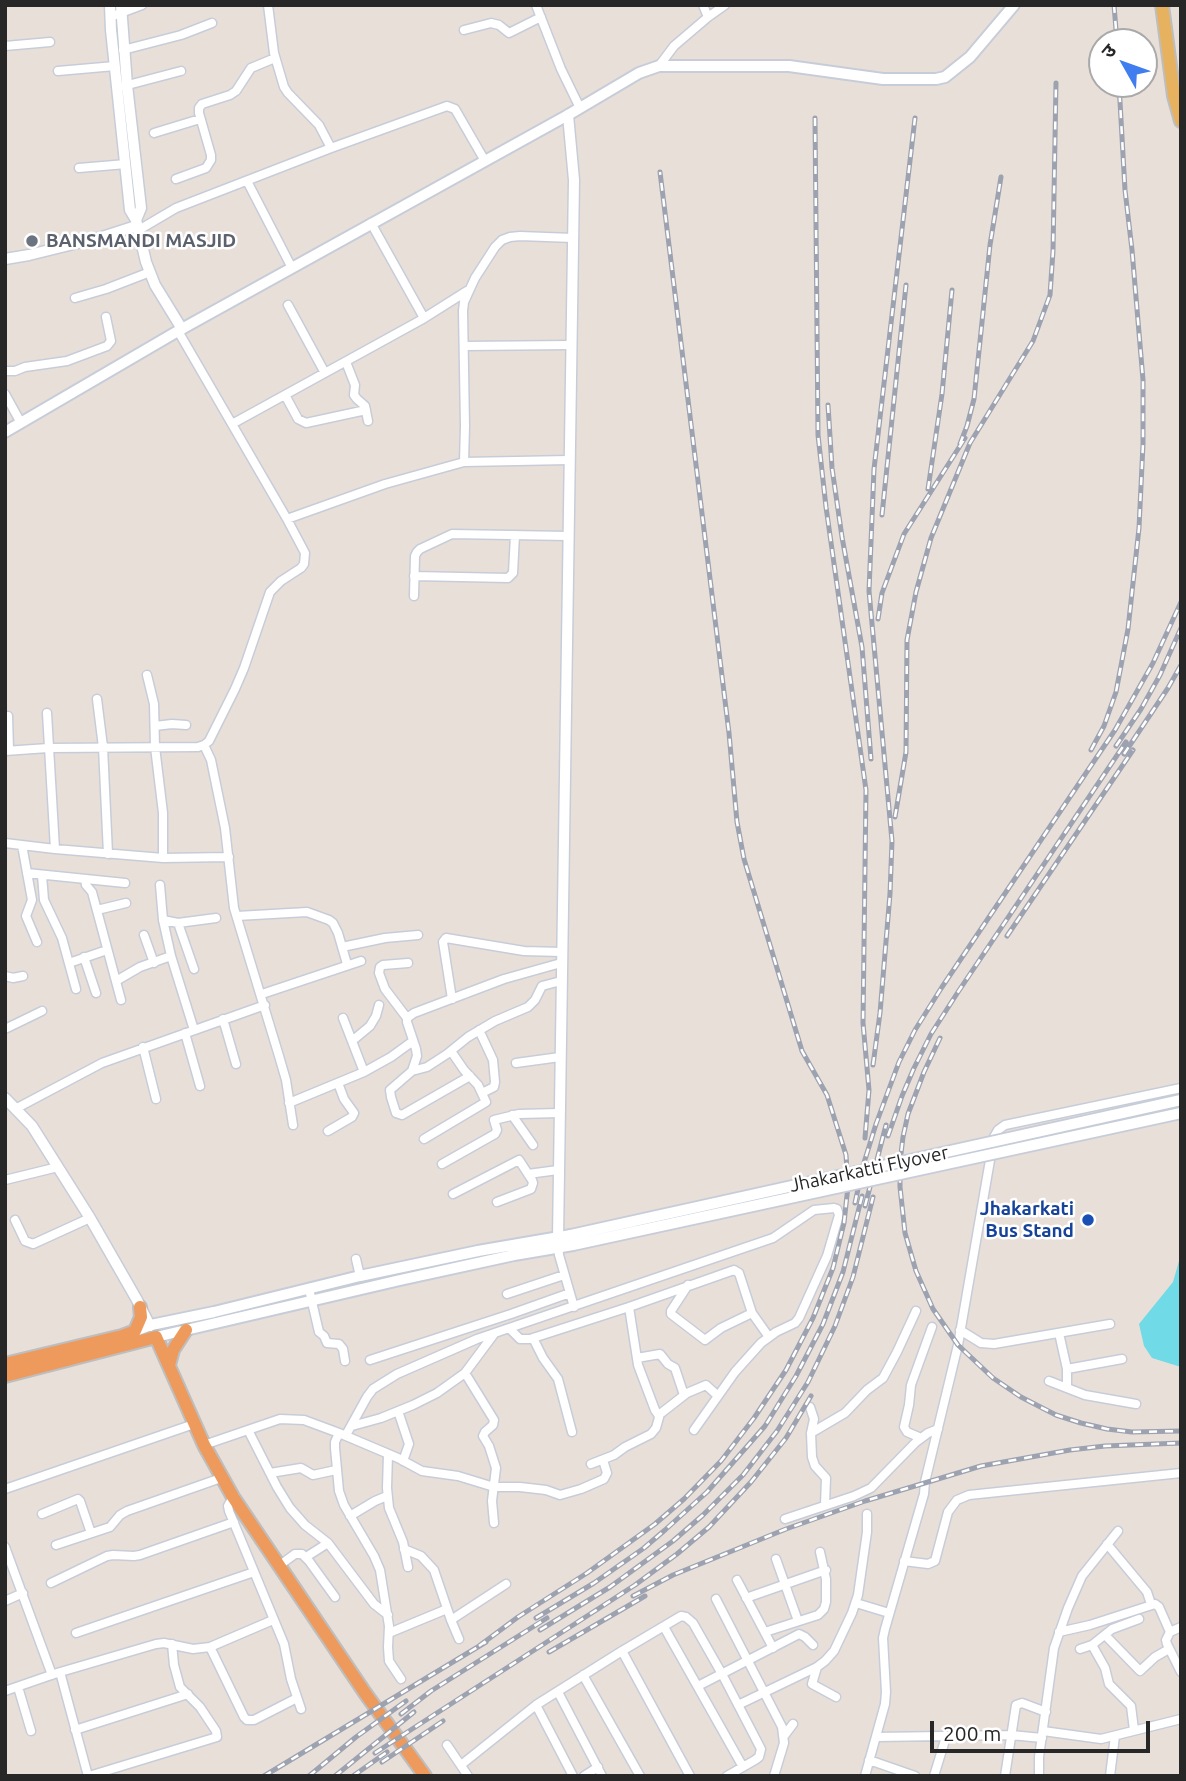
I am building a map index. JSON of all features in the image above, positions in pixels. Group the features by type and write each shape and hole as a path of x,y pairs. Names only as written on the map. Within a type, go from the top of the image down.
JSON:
{"highway":[{"path":"5,1364 129,1333 141,1317 141,1307"},
{"path":"169,1365 173,1350 186,1330"},
{"path":"5,1376 153,1331 221,1478 313,1618 425,1776"}],"main road":[{"path":"5,432 180,330 639,73 659,66 789,66 883,79 936,79 945,77 970,57 1014,5"},
{"path":"1162,5 1179,116"},
{"name":"Jhakarkatti Flyover","path":"572,1240 1181,1100"},
{"name":"Jhakarkatti Flyover","path":"558,1243 1181,1113"},
{"path":"153,1331 214,1312 360,1276 491,1249 558,1243"},
{"path":"129,1333 186,1330 558,1243"}],"street":[{"path":"8,716 7,750 204,745 209,741 235,689 270,592 304,564 305,553 150,272 130,210 117,12 110,5"},
{"path":"117,12 142,5"},
{"path":"268,5 275,58 284,87 319,125 331,148"},
{"path":"536,5 561,69 580,108"},
{"path":"703,5 708,17"},
{"path":"659,66 674,46 724,5"},
{"path":"464,30 491,23 499,25 509,33 541,17"},
{"path":"120,48 181,35 212,23"},
{"path":"5,46 50,42"},
{"path":"120,48 115,66 122,86 141,208 137,226"},
{"path":"176,179 206,168 211,160 200,119 199,108 202,104 230,95 236,91 251,68 275,58"},
{"path":"58,71 115,66"},
{"path":"122,86 181,71"},
{"path":"5,259 102,237 137,226 176,208 331,148 447,106 455,109 485,160"},
{"path":"568,115 574,180 558,1243 574,1307"},
{"path":"154,133 200,119"},
{"path":"79,168 126,164"},
{"path":"247,181 292,268"},
{"path":"372,223 424,318"},
{"path":"464,462 464,302 468,290 502,240 510,237 573,238"},
{"path":"75,298 150,272"},
{"path":"232,424 424,318 468,290"},
{"path":"288,305 325,373"},
{"path":"5,371 67,361 107,346 111,341 106,317"},
{"path":"464,346 571,345"},
{"path":"346,362 355,385 355,397 365,406 368,421"},
{"path":"5,394 21,423"},
{"path":"285,395 298,419 306,422 366,410"},
{"path":"287,519 385,484 464,462 569,460"},
{"path":"414,596 416,552 452,534 568,536"},
{"path":"414,576 509,578 513,573 514,535"},
{"path":"147,675 154,704 155,747 163,813 163,858"},
{"path":"97,699 103,747 108,854"},
{"path":"47,713 55,849"},
{"path":"155,726 186,725"},
{"path":"204,745 211,760 225,828 233,899 286,1080 293,1125"},
{"path":"5,835 6,843 55,849 163,858 229,857"},
{"path":"22,845 32,900 26,916 37,942"},
{"path":"27,873 125,883"},
{"path":"42,875 44,900 59,930 76,989"},
{"path":"85,880 92,892 121,1000"},
{"path":"160,885 163,920 171,956 194,1030"},
{"path":"97,910 126,903"},
{"path":"237,916 297,912 315,914 333,923 347,964"},
{"path":"163,920 178,923 216,918"},
{"path":"178,923 194,969"},
{"path":"144,935 154,963"},
{"path":"342,947 385,938 418,936"},
{"path":"452,999 443,942 446,938 561,957"},
{"path":"69,962 107,950"},
{"path":"116,981 140,967 171,956"},
{"path":"84,957 96,993"},
{"path":"407,1018 561,957"},
{"path":"262,994 361,961"},
{"path":"408,963 386,964 379,969 385,989 407,1018 418,1053 412,1071"},
{"path":"5,976 23,976"},
{"path":"470,1076 400,1115 396,1113 390,1090 412,1071 427,1067 463,1040 528,1007 542,986 561,981"},
{"path":"17,1108 89,1069 143,1047 265,1005"},
{"path":"352,1041 370,1026 379,1005"},
{"path":"5,1029 42,1011"},
{"path":"343,1018 364,1072"},
{"path":"223,1019 236,1064"},
{"path":"480,1030 492,1060 495,1082 494,1087 482,1093"},
{"path":"185,1033 200,1086"},
{"path":"289,1103 364,1072 413,1041"},
{"path":"143,1047 156,1099"},
{"path":"424,1139 486,1102 478,1085 451,1051"},
{"path":"516,1062 559,1057"},
{"path":"328,1131 354,1114 338,1083"},
{"path":"865,1776 886,1692 883,1639 924,1494 958,1345 995,1136 1005,1125 1181,1088"},
{"path":"5,1098 32,1126 90,1218 153,1331"},
{"path":"442,1164 495,1134 495,1120 512,1115 559,1113"},
{"path":"512,1115 533,1145"},
{"path":"453,1195 519,1160 533,1183 531,1189 497,1202"},
{"path":"5,1180 58,1167"},
{"path":"528,1174 558,1170"},
{"path":"401,1679 389,1661 387,1615 380,1570 339,1491 335,1442 352,1426 373,1390 397,1374 477,1339 774,1238 814,1210 834,1208 839,1211 827,1256 799,1318 791,1326 769,1337 735,1372 694,1430"},
{"path":"15,1220 25,1241 33,1244 90,1218"},
{"path":"730,1270 733,1251"},
{"path":"356,1259 360,1276"},
{"path":"510,1329 520,1339 533,1338 734,1270 739,1273 752,1313 769,1337"},
{"path":"508,1294 564,1275"},
{"path":"688,1285 671,1314 705,1340 721,1328 752,1313"},
{"path":"309,1289 319,1332 327,1343 339,1344 345,1361"},
{"path":"370,1360 570,1293"},
{"path":"629,1307 637,1358 659,1416"},
{"path":"811,1433 830,1424 850,1409 867,1390 883,1378 916,1311"},
{"path":"960,1330 981,1343 994,1344 1110,1324"},
{"path":"921,1438 906,1432 904,1427 911,1385 932,1327"},
{"path":"1059,1333 1067,1369 1067,1388"},
{"path":"352,1426 398,1411 437,1393 465,1373 494,1334"},
{"path":"533,1338 542,1357 558,1379 572,1432"},
{"path":"637,1358 660,1354 675,1368 684,1395"},
{"path":"1067,1369 1122,1359"},
{"path":"465,1373 494,1420 483,1436 495,1464 492,1501 494,1523"},
{"path":"1049,1381 1085,1395 1136,1404"},
{"path":"591,1464 651,1434 656,1428 659,1416 684,1395 704,1385 718,1396"},
{"path":"810,1407 814,1419 811,1433 813,1462 825,1478 825,1505"},
{"path":"398,1411 409,1444 403,1461"},
{"path":"204,1445 280,1419 293,1418 343,1434 422,1471 458,1476 494,1487 546,1490 560,1495 604,1479 607,1473 603,1460"},
{"path":"5,1489 194,1424"},
{"path":"785,1519 871,1488 921,1438 937,1429"},
{"path":"248,1430 290,1508 305,1525 328,1543 374,1604 387,1615"},
{"path":"388,1454 387,1496 408,1567"},
{"path":"270,1473 301,1468 313,1475 337,1470"},
{"path":"904,1561 928,1564 935,1561 948,1512 957,1500 969,1495 1181,1473"},
{"path":"56,1545 110,1527 127,1511 221,1478"},
{"path":"350,1516 387,1496"},
{"path":"233,1497 229,1506 234,1522 284,1644 289,1673 301,1709"},
{"path":"41,1514 78,1499 91,1533"},
{"path":"738,1705 817,1667 834,1651 856,1603 867,1532 867,1514"},
{"path":"51,1583 107,1556 134,1556 234,1522"},
{"path":"1039,1776 1051,1663 1059,1632 1082,1576 1118,1531"},
{"path":"306,1557 328,1543"},
{"path":"1107,1544 1147,1592 1151,1604"},
{"path":"5,1547 56,1673 88,1776 217,1737 200,1707 181,1689 174,1665 172,1644"},
{"path":"404,1549 421,1556 430,1564 459,1639"},
{"path":"765,1632 818,1615 824,1609 826,1570 820,1552"},
{"path":"280,1565 295,1554 303,1554 335,1597"},
{"path":"776,1559 798,1621"},
{"path":"746,1598 826,1570"},
{"path":"76,1633 254,1572"},
{"path":"737,1580 773,1648"},
{"path":"451,1620 506,1584"},
{"path":"5,1601 23,1592"},
{"path":"716,1599 782,1727 784,1743 774,1776"},
{"path":"856,1603 889,1613"},
{"path":"1059,1632 1090,1625 1151,1604 1158,1605 1170,1632 1167,1640 1169,1649 1181,1672"},
{"path":"388,1633 447,1609"},
{"path":"461,1765 536,1705 681,1616 690,1619 761,1749 761,1754 755,1760 727,1776"},
{"path":"5,1691 147,1646 164,1643 193,1649 210,1647 273,1619"},
{"path":"1080,1649 1092,1645 1117,1627 1139,1619"},
{"path":"664,1627 743,1767"},
{"path":"1170,1632 1181,1627"},
{"path":"698,1686 799,1634 813,1645"},
{"path":"1105,1635 1140,1671 1169,1649"},
{"path":"1092,1645 1105,1668 1109,1684 1130,1706 1134,1730"},
{"path":"210,1647 247,1720 254,1720 297,1698"},
{"path":"622,1651 690,1776"},
{"path":"817,1667 811,1684 836,1697"},
{"path":"583,1675 640,1776"},
{"path":"18,1687 31,1731"},
{"path":"558,1692 600,1772 584,1776"},
{"path":"75,1730 188,1694"},
{"path":"1005,1776 1016,1705 1021,1703 1046,1712"},
{"path":"536,1705 573,1776"},
{"path":"876,1737 1042,1734 1093,1739 1181,1719"},
{"path":"784,1736 793,1724"},
{"path":"1111,1776 1115,1736"},
{"path":"934,1776 946,1737"},
{"path":"447,1745 468,1776"},
{"path":"761,1754 779,1758"},
{"path":"869,1760 915,1776"}],"water":[{"path":"1181,1254 1181,1367 1152,1358 1144,1346 1139,1324 1173,1282"}],"railway":[{"path":"1114,5 1116,28"},
{"path":"895,817 906,752 907,640 916,592 931,538 970,443 1033,341 1050,295 1056,83"},
{"path":"1091,750 1104,726 1116,692 1128,629 1139,528 1143,444 1143,380 1125,190 1120,98"},
{"path":"815,118 818,435 866,790 863,1023 869,1090 865,1138"},
{"path":"873,1065 880,1013 892,841 869,591 874,469 915,118"},
{"path":"479,1646 655,1524 721,1461 786,1370 813,1318 833,1268 844,1223 848,1186 846,1155 827,1095 802,1051 744,859 737,822 729,733 660,172"},
{"path":"960,444 974,399 990,245 1001,177"},
{"path":"882,515 906,285"},
{"path":"928,489 942,394 952,290"},
{"path":"828,405 832,468 862,647 871,759"},
{"path":"878,619 882,593 904,534 965,438"},
{"path":"855,1203 876,1124 899,1062 915,1030 1115,730 1153,663 1181,602"},
{"path":"1116,746 1160,675 1181,628"},
{"path":"1124,754 1181,665"},
{"path":"888,1136 902,1096 931,1034 1126,742"},
{"path":"1007,936 1133,750"},
{"path":"940,1038 908,1114 900,1162 905,1233 916,1271 933,1309 958,1345 993,1378 1021,1397 1056,1415 1107,1429 1132,1432 1181,1431"},
{"path":"865,1206 886,1125"},
{"path":"536,1618 594,1583 644,1548 707,1492 765,1426 796,1376 823,1324 843,1272 862,1196"},
{"path":"540,1630 610,1587 673,1541 743,1475 777,1431 808,1382 835,1326 853,1277 873,1197"},
{"path":"375,1753 635,1585 677,1554 709,1527 751,1482 786,1438 811,1396"},
{"path":"633,1596 673,1575 786,1529 865,1501 981,1466 1070,1450 1181,1443"},
{"path":"549,1652 645,1596"},
{"path":"401,1714 431,1691 547,1618"},
{"path":"264,1776 486,1642"},
{"path":"309,1776 356,1737 406,1701"},
{"path":"335,1776 414,1712"},
{"path":"382,1762 443,1721"},
{"path":"353,1776 387,1752"}],"place":[{"name":"BANSMANDI MASJID","path":"32,241"},
{"name":"Jhakarkati Bus Stand","path":"1088,1220"}]}
